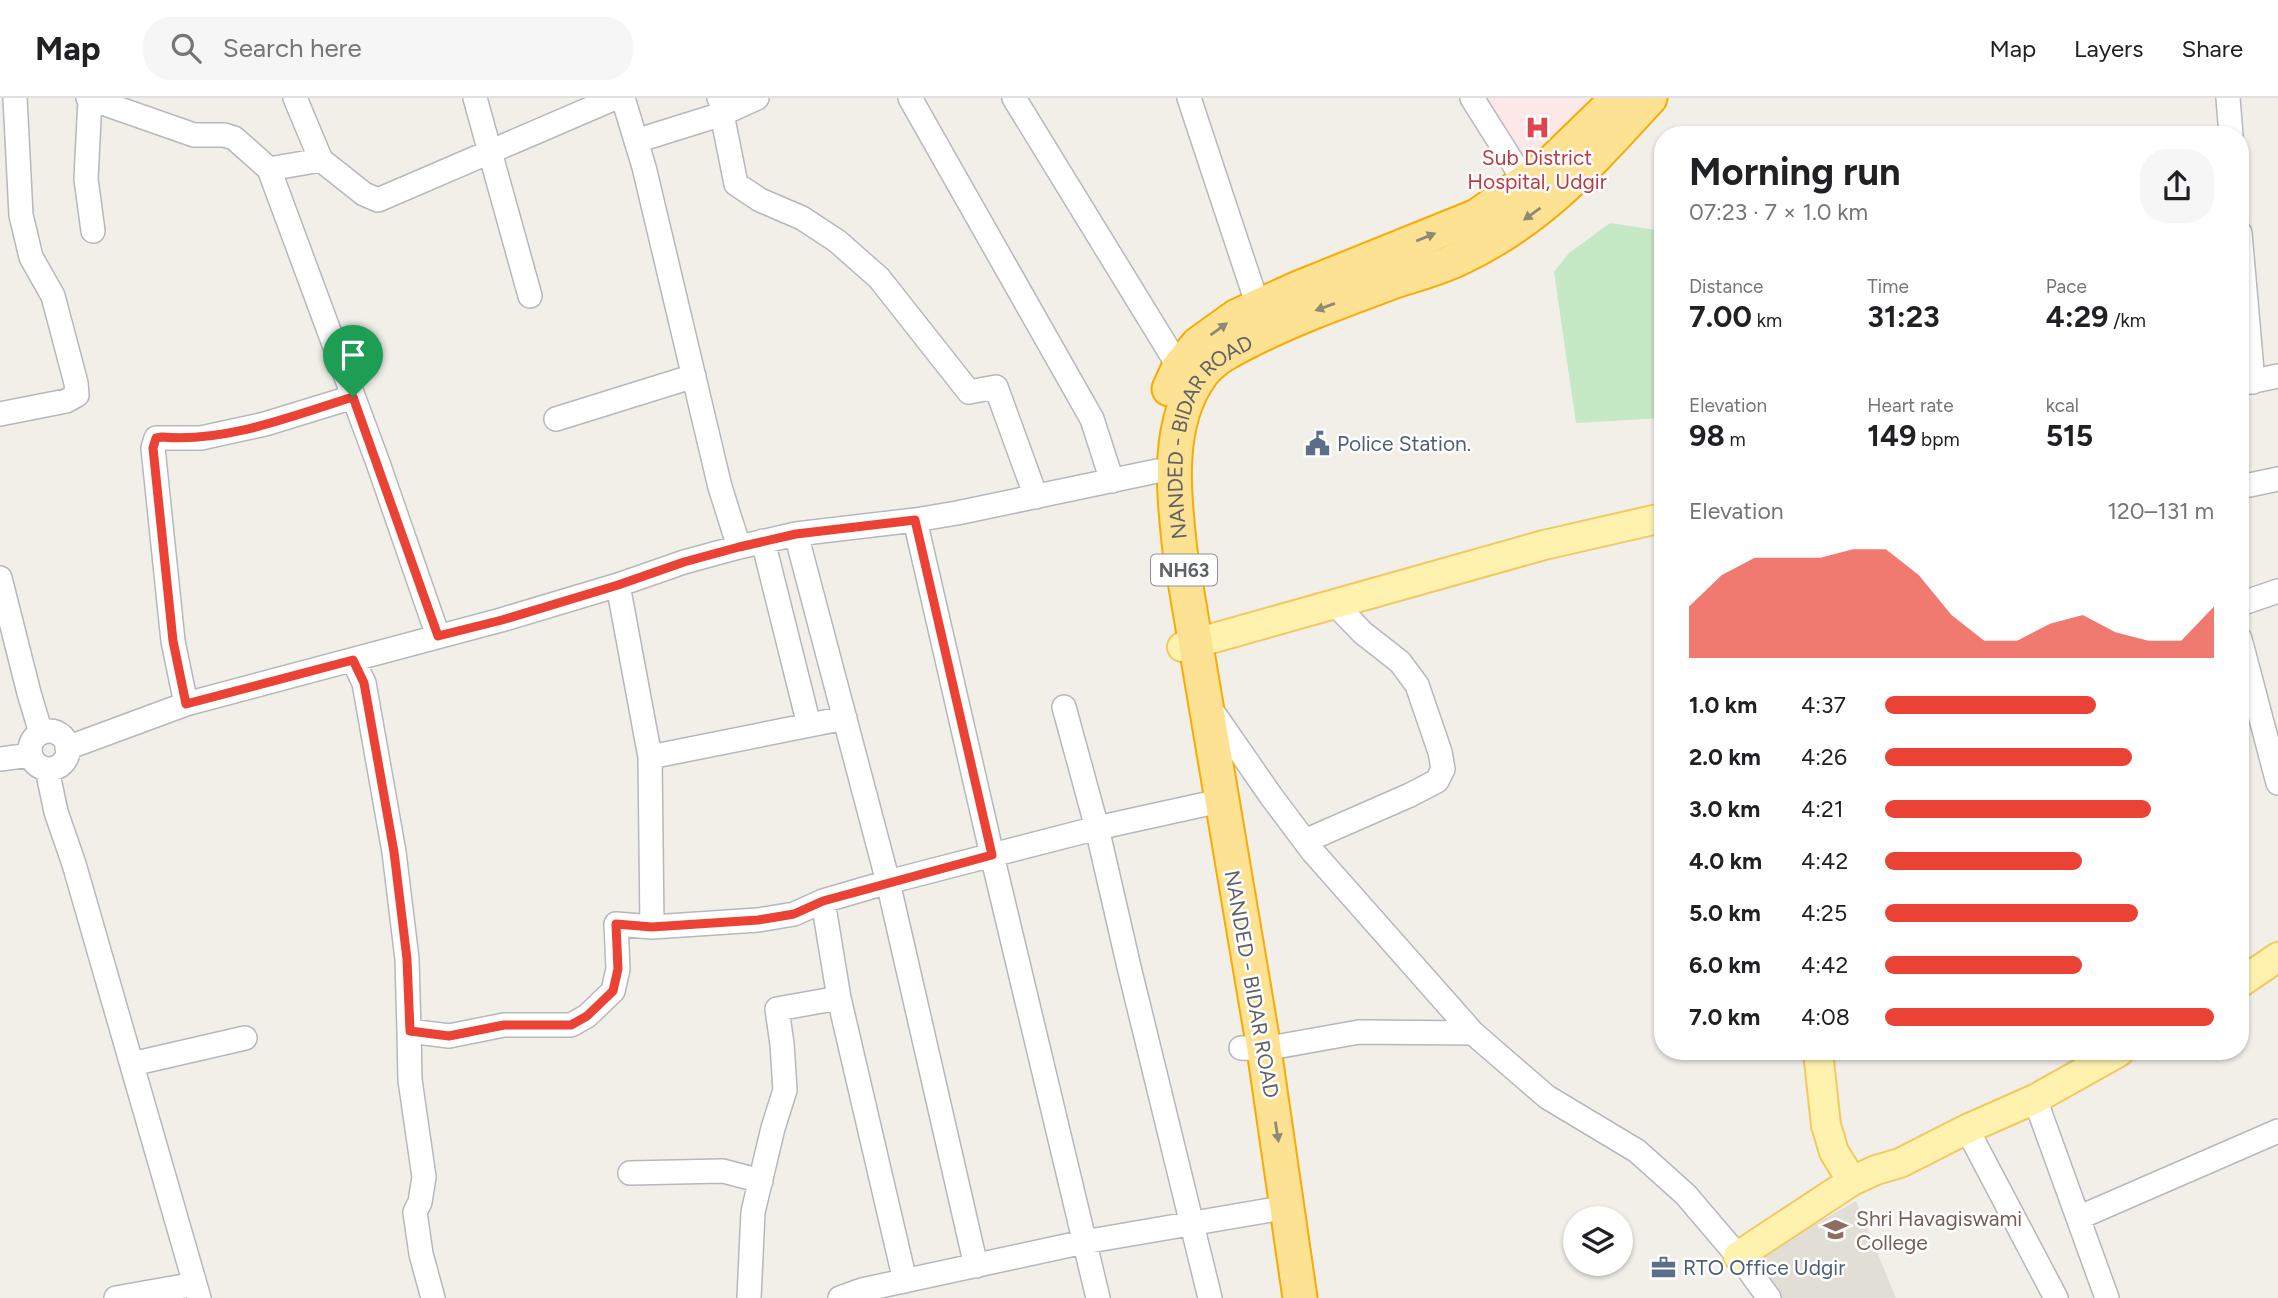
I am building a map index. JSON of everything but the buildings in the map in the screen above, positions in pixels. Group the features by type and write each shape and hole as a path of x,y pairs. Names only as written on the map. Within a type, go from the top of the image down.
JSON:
{"highway":[{"name":"NANDED - BIDAR ROAD","path":"1252,1049 1208,705 1165,553 1157,471 1163,403 1179,368 1198,344 1237,316 1478,216 1551,163 1618,98"},
{"name":"NANDED - BIDAR ROAD","path":"1300,1298 1278,1209 1252,1049 1206,804 1173,486 1178,437 1187,402 1201,374 1228,351 1278,326 1458,259 1500,237 1549,202 1650,98"},
{"name":"NANDED - BIDAR ROAD","path":"1278,1209 1279,1298"}],"main road":[{"path":"1189,645 1544,545 1654,520"},
{"path":"2249,977 2278,957"},
{"path":"1819,1060 1826,1125 1834,1152 1852,1181"},
{"path":"1738,1256 1852,1181 1900,1163 2035,1099 2105,1060"}],"street":[{"path":"0,414 66,401 77,395 53,296 31,257 21,215 15,98"},
{"path":"93,231 86,178 89,98 194,135 224,135 234,138 269,169 438,636"},
{"path":"295,98 321,160 364,194 378,200 615,98"},
{"path":"475,98 530,296"},
{"path":"623,98 636,141 720,486 739,547"},
{"path":"636,141 720,106 757,98"},
{"path":"910,98 1092,419 1112,481"},
{"path":"1014,98 1179,368"},
{"path":"1189,98 1258,306"},
{"path":"1472,98 1525,182"},
{"path":"2228,98 2230,126"},
{"path":"720,106 736,184 760,200 802,218 845,248 879,278 969,392 996,387 1036,497"},
{"path":"269,169 321,160"},
{"path":"556,419 694,376"},
{"path":"2249,382 2278,376"},
{"path":"186,704 173,641 153,448 156,438 201,438 265,424 353,397"},
{"path":"67,748 186,704 618,585 684,562 739,547 796,534 915,520 1157,471"},
{"path":"2249,485 2278,479"},
{"path":"915,520 1098,1298"},
{"path":"796,534 888,882 976,1266"},
{"path":"763,541 809,725"},
{"path":"0,578 41,733"},
{"path":"618,585 650,757 652,927"},
{"path":"2249,601 2278,591"},
{"path":"1305,841 1437,781 1443,769 1440,752 1417,685 1400,662 1363,633 1335,604"},
{"path":"353,660 364,683 394,852 407,959 410,1080 424,1177 420,1202 415,1212 421,1254 433,1298"},
{"path":"2249,660 2269,707 2278,783"},
{"path":"1208,705 1305,841 1473,1033 1547,1097 1637,1151 1686,1195 1738,1256 1769,1298"},
{"path":"1064,707 1097,828 1210,1298"},
{"path":"650,757 845,718"},
{"path":"0,759 39,762 56,768 64,762 67,748 65,741 57,734 41,733 33,739 39,762 74,864 197,1291 116,1298"},
{"path":"410,1031 449,1036 504,1025 571,1025 587,1016 613,991 618,969 616,924 652,927 758,920 794,914 823,901 888,882 1097,828 1206,804"},
{"path":"823,901 839,998 905,1281"},
{"path":"749,1298 753,1212 785,1090 776,1009 839,998"},
{"path":"1252,1049 1359,1032 1473,1033"},
{"path":"132,1064 245,1038"},
{"path":"2035,1099 2107,1298"},
{"path":"1967,1129 2056,1298"},
{"path":"2078,1217 2278,1131"},
{"path":"630,1173 723,1171 761,1181"},
{"path":"840,1298 862,1290 1084,1242 1278,1209"}],"shaded area":[{"name":"Sub District Hospital, Udgir","path":"1480,98 1605,98 1526,170"},
{"name":"Shri Havagiswami College","path":"1856,1201 1896,1298 1781,1298 1753,1259"}],"green space":[{"path":"1610,223 1654,230 1654,418 1576,423 1554,272 1569,253"}],"place":[{"name":"Sub District Hospital, Udgir","path":"1537,128"},
{"name":"Police Station.","path":"1317,443"},
{"name":"Shri Havagiswami College","path":"1836,1230"},
{"name":"RTO Office Udgir","path":"1663,1267"}],"route":[{"path":"353,397 438,636 502,620 739,547 796,534 915,520 992,855 823,901 794,914 758,920 652,927 616,924 618,969 613,991 587,1016 571,1025 504,1025 449,1036 410,1031 407,959 394,852 364,683 353,660 186,704 173,641 153,448 156,438 201,438 265,424 353,397"}]}
